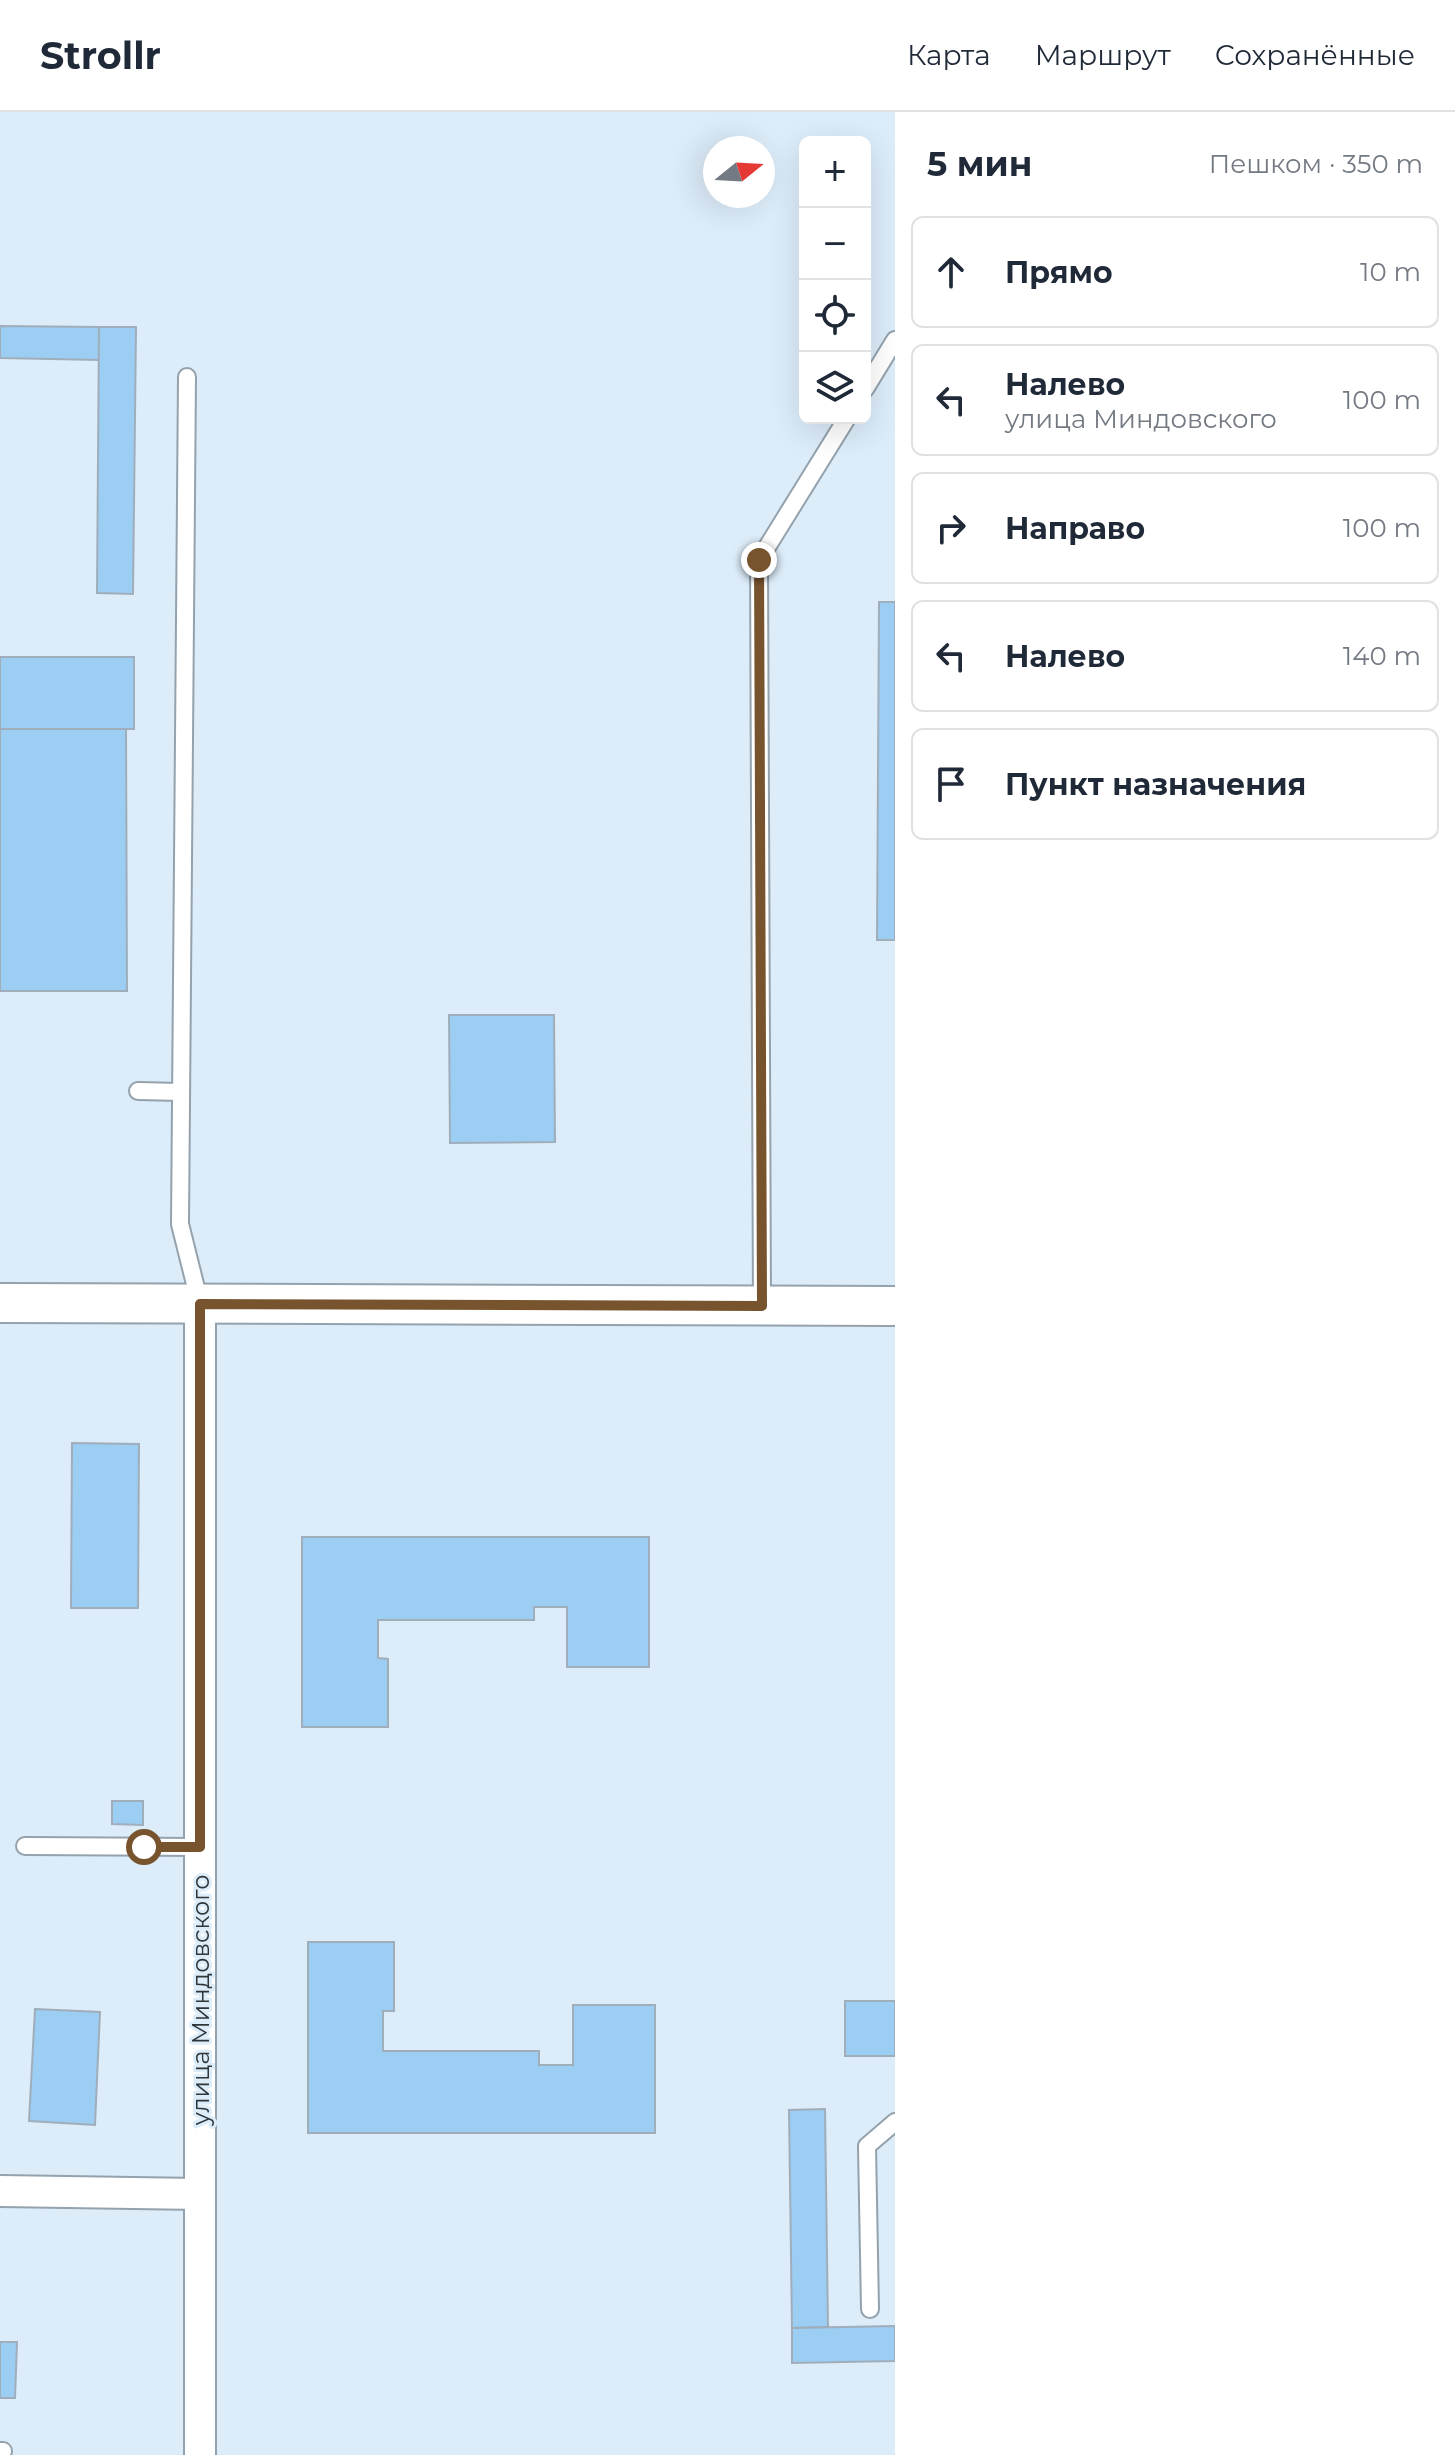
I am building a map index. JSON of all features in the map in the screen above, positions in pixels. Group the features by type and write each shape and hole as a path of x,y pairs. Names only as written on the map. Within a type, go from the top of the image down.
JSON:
{"street":[{"path":"0,1303 895,1306"},
{"name":"улица Миндовского","path":"200,1304 200,2455"},
{"path":"0,2191 200,2194"}],"lane":[{"path":"871,379 895,340"},
{"path":"187,377 180,1224 200,1304"},
{"path":"762,1306 759,560 843,424"},
{"path":"138,1091 181,1092"},
{"path":"25,1846 200,1847"},
{"path":"870,2309 867,2146 895,2122"}],"building":[{"path":"0,326 99,327 99,360 0,358"},
{"path":"99,327 136,327 133,594 97,593"},
{"path":"879,602 895,602 895,940 877,940"},
{"path":"0,657 134,657 134,729 0,729"},
{"path":"0,729 126,729 127,991 0,991"},
{"path":"449,1015 554,1015 555,1142 450,1143"},
{"path":"72,1443 139,1444 138,1608 71,1608"},
{"path":"302,1537 649,1537 649,1667 567,1667 567,1607 534,1607 534,1620 378,1620 378,1658 388,1659 388,1727 302,1727"},
{"path":"112,1801 143,1801 143,1825 112,1824"},
{"path":"308,1942 394,1942 394,2011 383,2011 383,2051 539,2051 539,2065 573,2065 573,2005 655,2005 655,2133 308,2133"},
{"path":"845,2001 895,2001 895,2056 845,2056"},
{"path":"35,2009 100,2012 95,2125 29,2121"},
{"path":"825,2109 828,2327 792,2328 789,2110"},
{"path":"895,2326 895,2361 792,2363 792,2328"},
{"path":"0,2342 17,2342 15,2398 0,2398"}],"route":[{"path":"144,1847 200,1847 200,1304 762,1306 759,560"}]}
